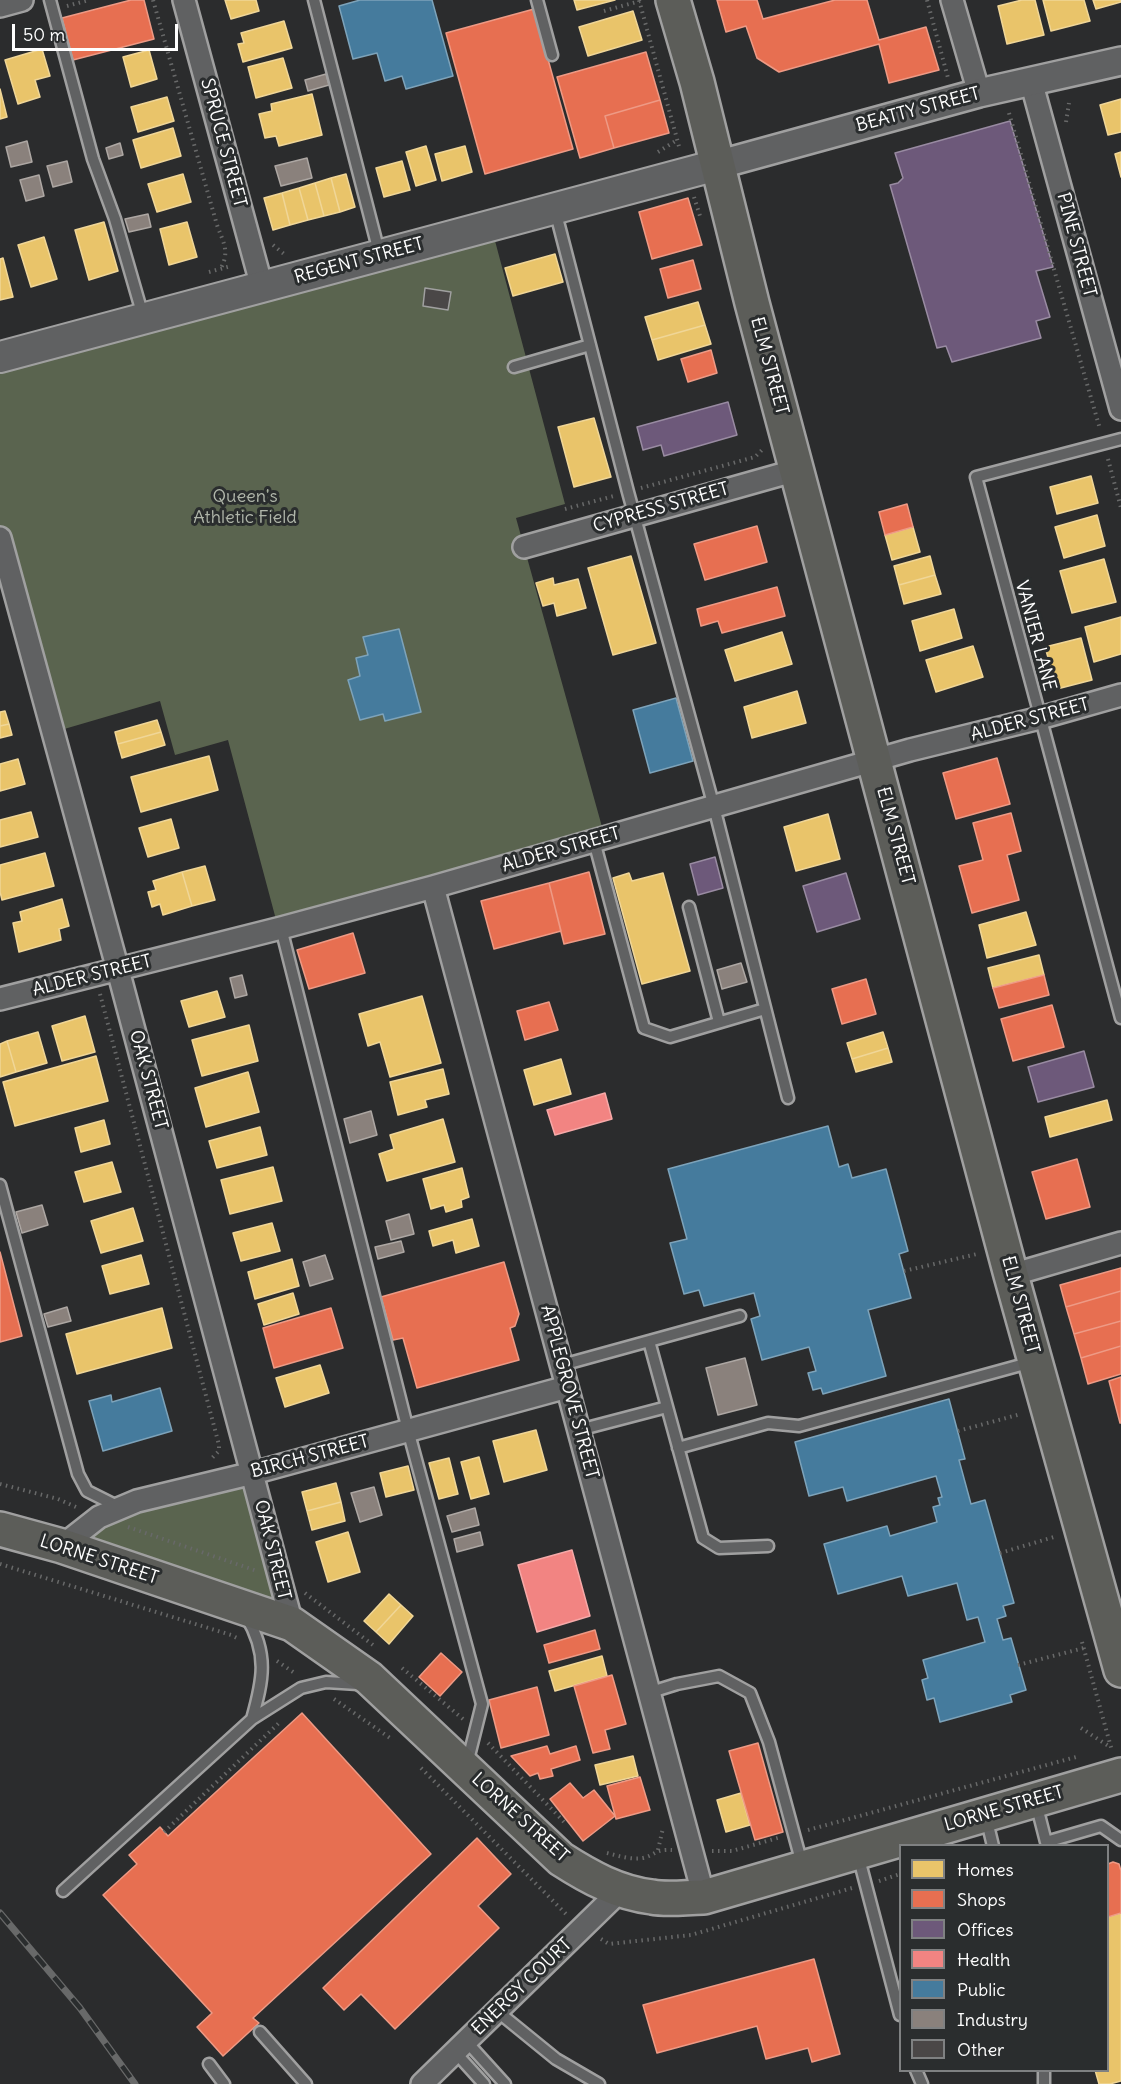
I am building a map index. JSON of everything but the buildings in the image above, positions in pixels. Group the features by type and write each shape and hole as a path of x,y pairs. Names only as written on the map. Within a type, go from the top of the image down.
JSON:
{"main road":[{"name":"ELM STREET","path":"674,0 697,82 752,303 1011,1275 1121,1670"},
{"name":"REGENT STREET","path":"0,357 717,165"},
{"name":"LORNE STREET","path":"0,1529 62,1546 291,1624 369,1678 387,1675 466,1769 561,1859 590,1878 621,1890 652,1898 704,1896 1035,1800 1116,1761"}],"street":[{"path":"0,6 22,0"},
{"name":"SPRUCE STREET","path":"184,0 262,287"},
{"path":"952,0 967,97"},
{"name":"BEATTY STREET","path":"717,165 967,97 1121,62"},
{"name":"PINE STREET","path":"1031,81 1121,409"},
{"name":"CYPRESS STREET","path":"524,547 797,470"},
{"name":"OAK STREET","path":"0,538 118,970 291,1624"},
{"name":"ALDER STREET","path":"0,999 433,887 875,762 910,750 1040,718 1121,694"},
{"name":"APPLEGROVE STREET","path":"433,887 704,1896"},
{"path":"1011,1275 1121,1243"},
{"name":"BIRCH STREET","path":"62,1546 99,1517 137,1501 252,1473 567,1386"},
{"name":"ENERGY COURT","path":"422,2084 621,1890"}],"lane":[{"path":"50,0 93,159 115,219 143,319"},
{"path":"314,0 380,255"},
{"path":"537,0 552,55"},
{"path":"555,208 628,492 714,807 788,1098"},
{"path":"514,367 590,345"},
{"name":"VANIER LANE","path":"1121,439 976,477 1121,1018"},
{"path":"594,841 644,1028 670,1037 765,1008"},
{"path":"689,907 720,1022"},
{"path":"281,928 408,1430 482,1704 466,1769"},
{"path":"0,1185 78,1474 87,1491 120,1507"},
{"path":"562,1365 740,1316"},
{"path":"649,1341 703,1538 719,1548 768,1546"},
{"path":"678,1448 768,1423 799,1426 1035,1361"},
{"path":"579,1430 667,1407"},
{"path":"241,1607 253,1626 263,1671 252,1719"},
{"path":"63,1892 252,1719 301,1688 326,1682 353,1683 387,1675"},
{"path":"648,1694 677,1684 719,1676 750,1693 769,1742 803,1867"},
{"path":"1035,1800 1046,1842 1101,1826 1121,1840"},
{"path":"985,1814 993,1844"},
{"path":"857,1852 899,2011"},
{"path":"497,2011 556,2059 598,2084"},
{"path":"260,2032 306,2084"},
{"path":"460,2047 484,2084"},
{"path":"460,2047 505,2084"},
{"path":"209,2064 224,2084"}],"path":[{"path":"153,0 226,250 227,258 221,268"},
{"path":"927,0 967,97"},
{"path":"604,12 640,1"},
{"path":"1009,113 1121,508"},
{"path":"565,509 755,457 765,447"},
{"path":"95,975 219,1445 219,1451 213,1458 205,1461"},
{"path":"904,1271 977,1254"},
{"path":"958,1431 1021,1414"},
{"path":"0,1484 58,1499 99,1517 280,1578 310,1595 377,1648"},
{"path":"58,1499 87,1491"},
{"path":"1000,1553 1054,1537"},
{"path":"1018,1665 1084,1648"},
{"path":"387,1675 475,1729 567,1825"},
{"path":"327,1701 337,1701"},
{"path":"164,1832 288,1715"},
{"path":"1081,1728 1116,1761"},
{"path":"1116,1761 1121,1745"},
{"path":"1100,1751 1116,1761"},
{"path":"597,1851 631,1859 645,1858 658,1850 732,1851 1077,1757"}],"green space":[{"name":"Queen's Athletic Field","path":"490,222 565,504 516,518 604,834 278,927 228,740 175,755 160,701 54,732 0,532 0,355"},
{"path":"254,1474 292,1622 63,1549 98,1519"}],"railway":[{"path":"0,1913 80,2008 135,2084"}]}
